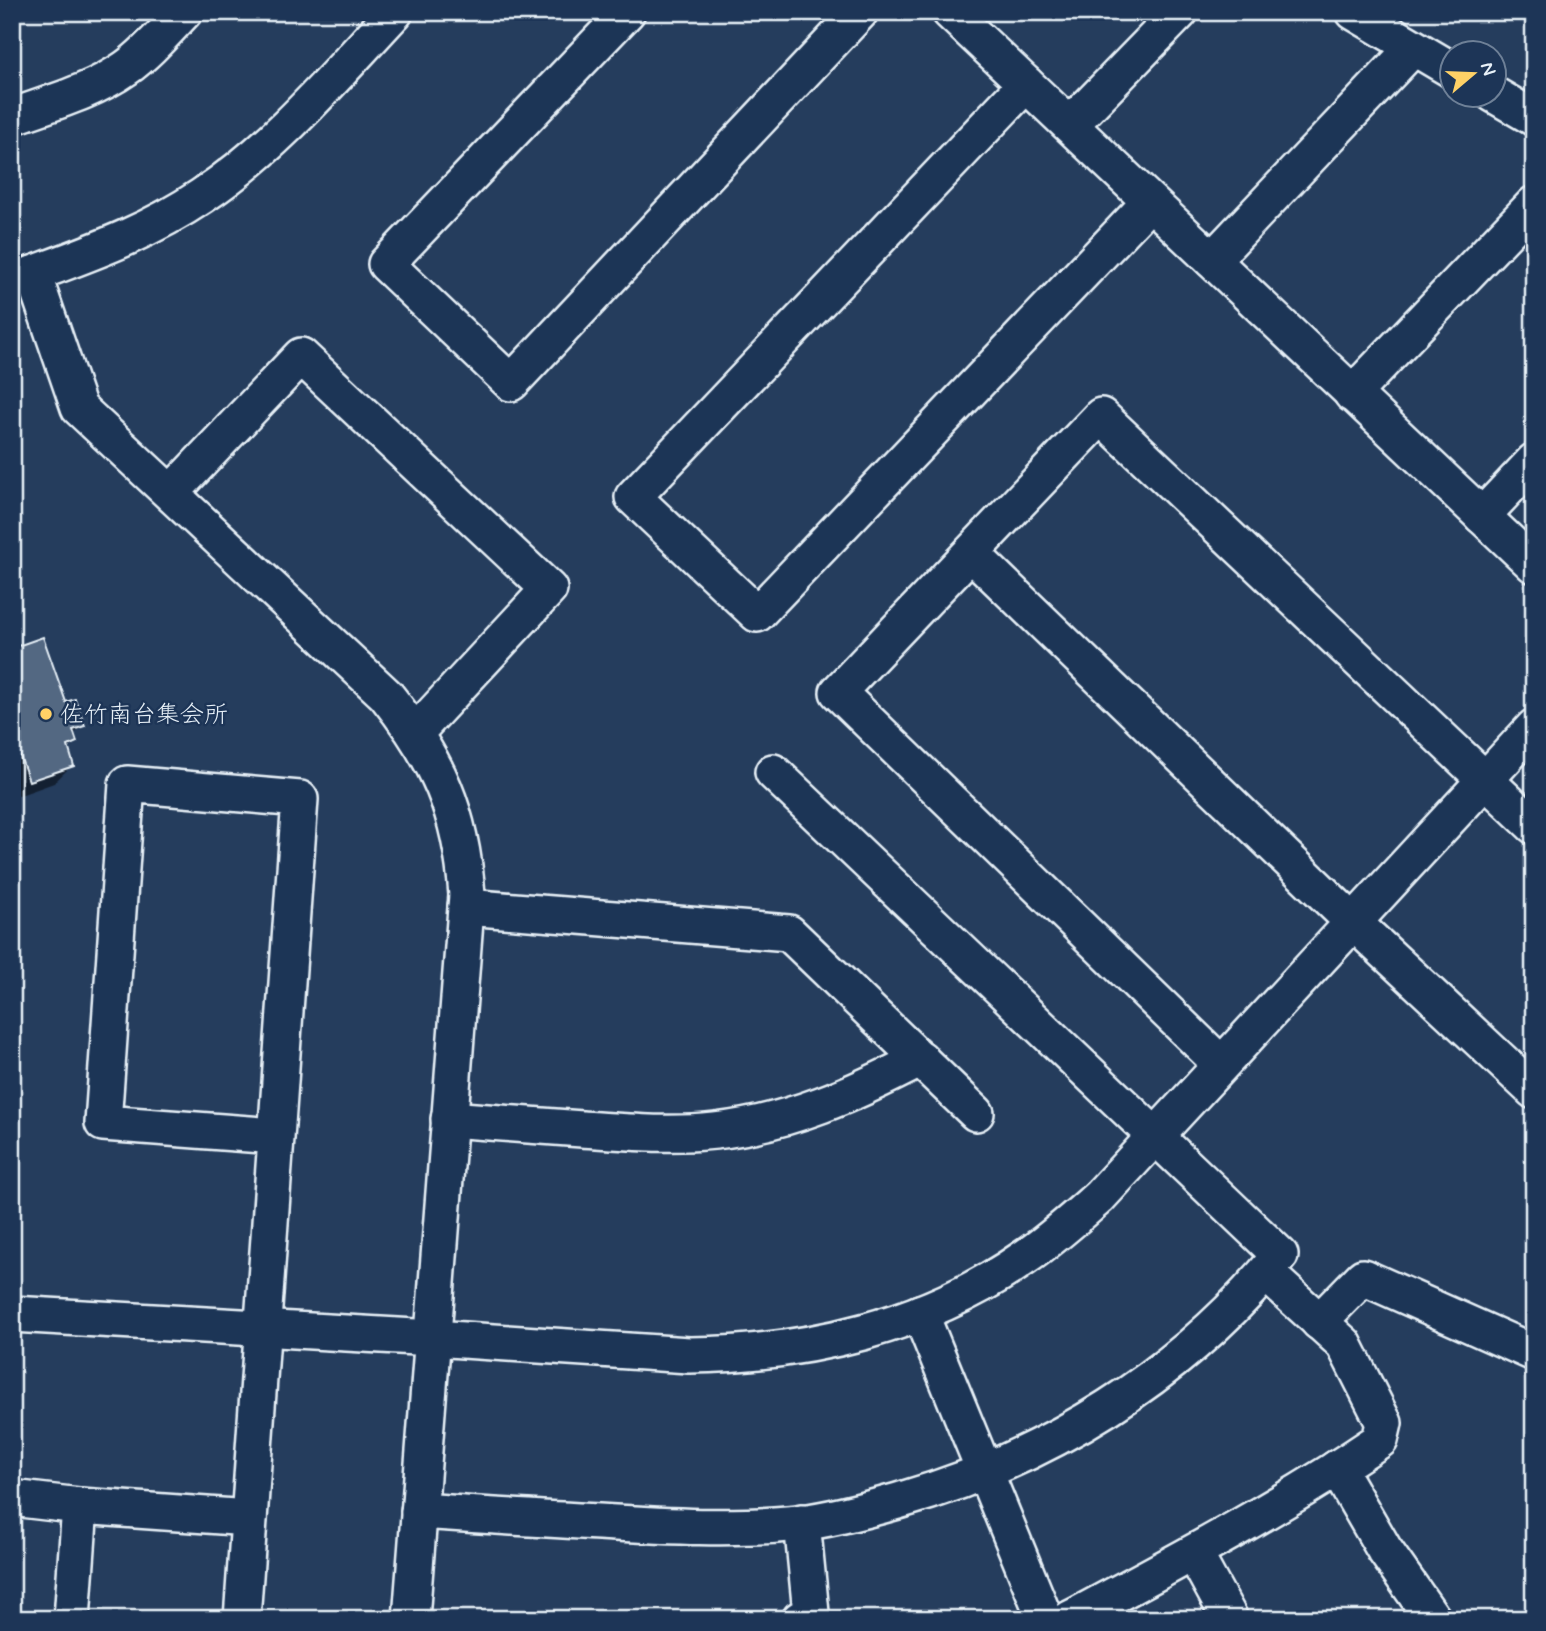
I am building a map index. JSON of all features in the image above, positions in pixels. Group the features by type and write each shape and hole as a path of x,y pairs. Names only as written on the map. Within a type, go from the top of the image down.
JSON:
{"street":[{"path":"12,117 103,83 149,49 184,12"},
{"path":"395,12 288,125 244,164 203,195 120,242 22,278 79,408 386,695 415,733 437,769 449,797 464,864 466,907 411,1619"},
{"path":"626,12 386,264 511,383 860,12"},
{"path":"950,12 1534,565"},
{"path":"1070,125 1180,12"},
{"path":"1354,12 1438,62"},
{"path":"1212,260 1413,48"},
{"path":"1026,84 634,497 719,578 757,614 1150,202"},
{"path":"1508,103 1534,118"},
{"path":"1353,394 1534,204"},
{"path":"171,493 301,356 549,589 415,733"},
{"path":"1221,1064 838,692 1101,416 1534,825"},
{"path":"1482,516 1534,461"},
{"path":"971,552 1354,923 1534,1091"},
{"path":"12,1314 690,1355 732,1355 818,1344 862,1333 920,1313 979,1285 1024,1258 1099,1196 1534,727"},
{"path":"419,1511 653,1525 744,1527 802,1522 862,1511 923,1493 985,1471 1064,1433 1127,1397 1169,1365 1266,1273 1280,1255 773,772"},
{"path":"242,1619 300,799 127,784 103,1123 276,1136"},
{"path":"466,907 789,933 976,1112"},
{"path":"449,1119 626,1132 716,1131 777,1119 830,1102 876,1083 920,1059"},
{"path":"1070,1619 1194,1553 1380,1440 1384,1423 1344,1344 1266,1273"},
{"path":"1319,1322 1363,1277 1534,1353"},
{"path":"920,1313 1045,1619"},
{"path":"1337,1468 1384,1549 1433,1619"},
{"path":"12,1498 80,1506 249,1518"},
{"path":"72,1619 80,1506"},
{"path":"800,1619 811,1613 802,1522"},
{"path":"1194,1553 1230,1619"}],"building":[{"name":"佐竹南台集会所","path":"43,637 66,702 75,699 85,726 73,730 77,742 68,746 74,766 29,781 12,734 12,648"}],"place":[{"name":"佐竹南台集会所","path":"46,714"}]}
